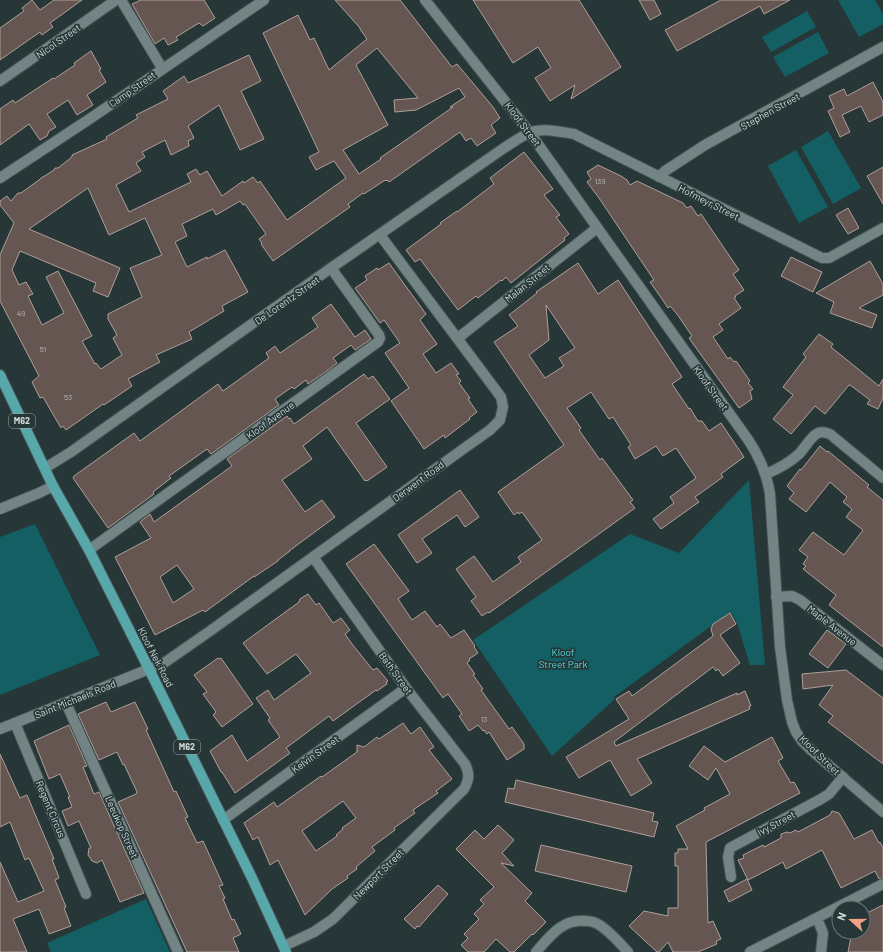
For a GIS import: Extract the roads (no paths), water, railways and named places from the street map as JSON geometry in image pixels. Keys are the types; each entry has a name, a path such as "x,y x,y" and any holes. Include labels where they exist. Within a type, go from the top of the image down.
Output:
{"main road":[{"name":"Kloof Nek Road","path":"0,375 53,486 89,550 149,669 285,949"}],"street":[{"name":"Nicol Street","path":"0,81 116,0"},
{"path":"122,0 162,68"},
{"name":"Camp Street","path":"0,178 264,0"},
{"name":"Kloof Street","path":"425,0 530,133 759,457 766,474 771,504 776,597 784,682 792,722 802,741 882,810"},
{"name":"Stephen Street","path":"659,177 665,171 705,145 883,47"},
{"name":"Hofmeyr Street","path":"530,133 557,131 574,134 822,258 829,258 883,228"},
{"name":"De Lorentz Street","path":"45,468 71,452 504,148 530,133"},
{"name":"Malan Street","path":"458,338 597,228"},
{"name":"Derwent Road","path":"149,669 164,663 210,631 484,434 500,420 503,407 501,397 380,235"},
{"name":"Kloof Avenue","path":"89,550 378,342 380,338 379,335 331,268"},
{"path":"766,474 779,469 790,462 812,438 823,432 830,434 883,478"},
{"path":"0,508 53,486"},
{"name":"Bath Street","path":"313,557 406,688 465,764 469,777 468,783 464,789"},
{"name":"Maple Avenue","path":"776,597 792,596 800,600 883,665"},
{"name":"Saint Michaels Road","path":"0,729 149,669"},
{"name":"Kelvin Street","path":"223,820 406,688"},
{"name":"Leeukop Street","path":"66,703 178,952"},
{"name":"Regent Circus","path":"15,723 86,894"},
{"name":"Ivy Street","path":"731,877 728,857 730,848 821,800 829,794 843,777"},
{"name":"Newport Street","path":"285,949 333,919 464,789"},
{"path":"750,952 883,884"},
{"path":"816,918 823,933 821,952"},
{"path":"536,952 562,925 581,920 589,921 601,926 628,952"}],"park label":[{"name":"Kloof Street Park","path":"563,658"}]}
